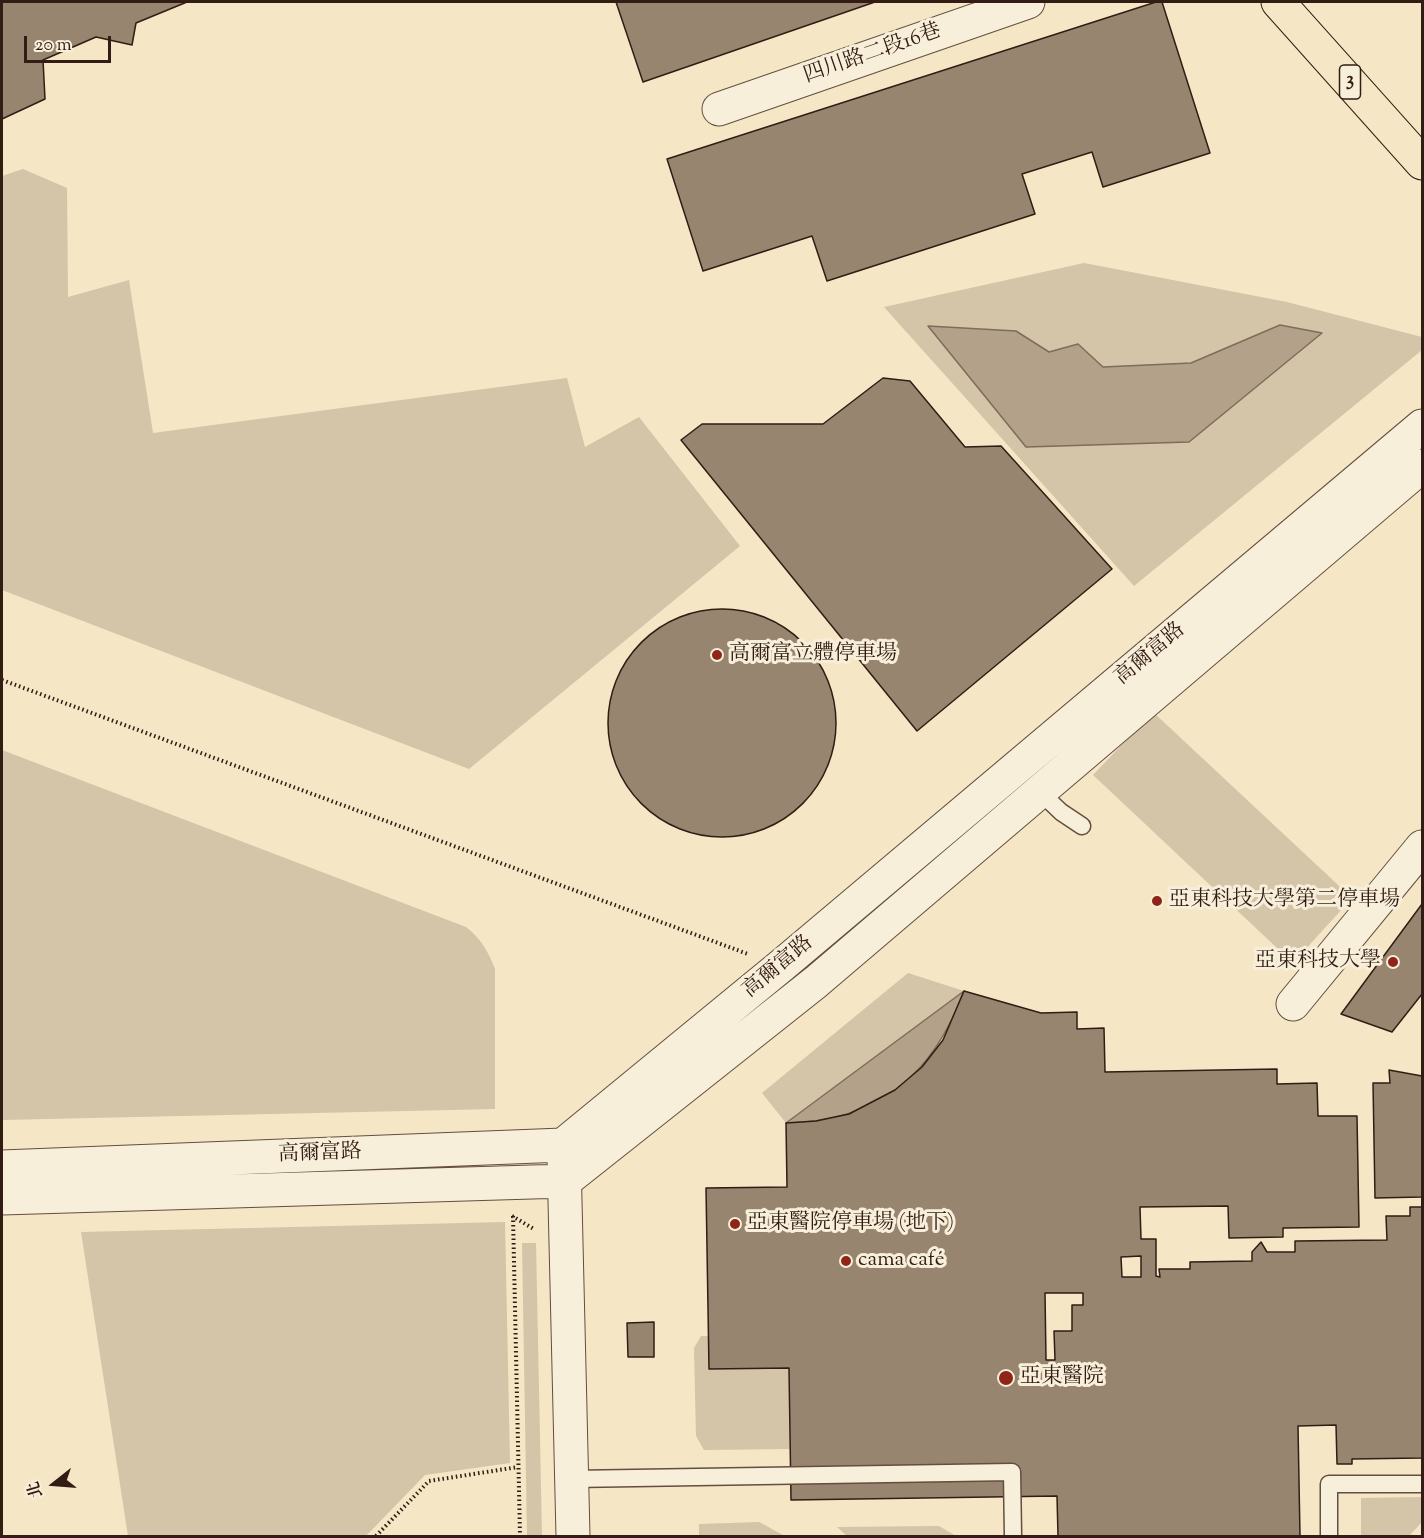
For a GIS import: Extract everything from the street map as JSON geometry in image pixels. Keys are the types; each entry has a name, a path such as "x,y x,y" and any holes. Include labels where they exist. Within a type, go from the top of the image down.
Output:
{"main road":[{"name":"3","path":"1278,2 1422,163"}],"street":[{"name":"四川路二段16巷","path":"719,109 1028,2"},
{"name":"高爾富路","path":"2,1167 563,1145 781,966 1422,426"},
{"name":"高爾富路","path":"2,1198 565,1181 816,982 1422,466"},
{"path":"1293,1004 1422,847"},
{"path":"563,1145 573,1536"}],"lane":[{"path":"1039,790 1062,812 1082,826"},
{"path":"572,1479 1012,1472 1013,1536"},
{"path":"1329,1536 1329,1484 1422,1484"}],"path":[{"path":"2,680 781,966"},
{"path":"513,1216 520,1536"},
{"path":"376,1536 429,1481 518,1467"}],"shaded area":[{"path":"23,169 67,188 68,297 129,280 153,433 567,378 585,447 639,417 740,546 469,769 2,590 2,176"},
{"path":"1084,263 1287,302 1422,337 1422,350 1134,586 884,307"},
{"path":"1280,325 1322,333 1189,442 1026,447 928,326 1016,331 1049,352 1078,344 1103,367 1191,363"},
{"path":"1153,712 1352,898 1293,963 1093,775"},
{"path":"2,750 466,927 484,946 495,969 495,1109 2,1120"},
{"path":"908,973 964,991 786,1123 762,1093"},
{"path":"964,991 936,1047 898,1088 875,1103 848,1114 786,1123"},
{"path":"505,1222 510,1463 425,1475 366,1536 128,1536 81,1232"},
{"path":"522,1243 536,1243 542,1536 527,1536"},
{"path":"701,1336 709,1336 710,1369 789,1368 790,1449 704,1450 696,1436 694,1348"},
{"path":"1422,1497 1422,1522 1409,1536 1361,1536 1361,1498"},
{"path":"759,1522 785,1536 699,1536 699,1524"},
{"path":"939,1526 956,1536 847,1536 837,1527"}],"building":[{"path":"2,2 187,2 136,23 132,45 96,37 43,60 45,99 2,119"},
{"path":"616,2 875,2 643,82"},
{"path":"1156,2 1162,2 1210,153 1103,187 1092,152 1022,174 1035,214 827,281 812,236 703,271 667,159"},
{"path":"883,378 910,381 965,447 1001,446 1112,569 917,731 681,440 702,424 823,424"},
{"path":"711,609 733,609 766,617 786,628 803,642 817,659 828,679 836,712 834,745 828,767 817,787 803,804 786,818 766,829 733,837 711,837 678,829 668,824 649,811 634,796 616,767 608,734 608,712 616,679 621,669 634,650 649,635 678,617"},
{"path":"1422,904 1422,994 1392,1032 1341,1014"},
{"name":"亞東醫院","path":"964,991 1041,1013 1077,1012 1077,1029 1104,1028 1105,1072 1277,1069 1277,1084 1317,1083 1318,1116 1357,1116 1359,1227 1283,1228 1283,1237 1229,1238 1228,1206 1140,1207 1141,1239 1156,1239 1156,1276 1160,1277 1159,1269 1190,1269 1190,1262 1252,1261 1252,1252 1261,1242 1267,1252 1295,1252 1295,1241 1387,1240 1386,1216 1410,1216 1410,1207 1422,1207 1422,1458 1352,1459 1352,1464 1337,1464 1336,1425 1298,1426 1300,1536 1058,1536 1057,1496 791,1500 789,1368 709,1369 706,1188 787,1187 786,1123 816,1121 849,1114 895,1090 922,1067 943,1040","holes":["1141,1256 1141,1277 1122,1277 1121,1257","1045,1293 1083,1293 1083,1305 1072,1305 1072,1331 1054,1331 1055,1360 1046,1360"]},
{"path":"1389,1070 1422,1076 1422,1197 1375,1198 1373,1083 1390,1083"},
{"path":"654,1322 654,1357 628,1357 627,1323"}],"place":[{"name":"高爾富立體停車場","path":"717,655"},
{"name":"亞東科技大學第二停車場","path":"1157,901"},
{"name":"亞東科技大學","path":"1393,962"},
{"name":"亞東醫院停車場 (地下)","path":"735,1224"},
{"name":"cama café","path":"846,1261"},
{"name":"亞東醫院","path":"1006,1378"}]}
